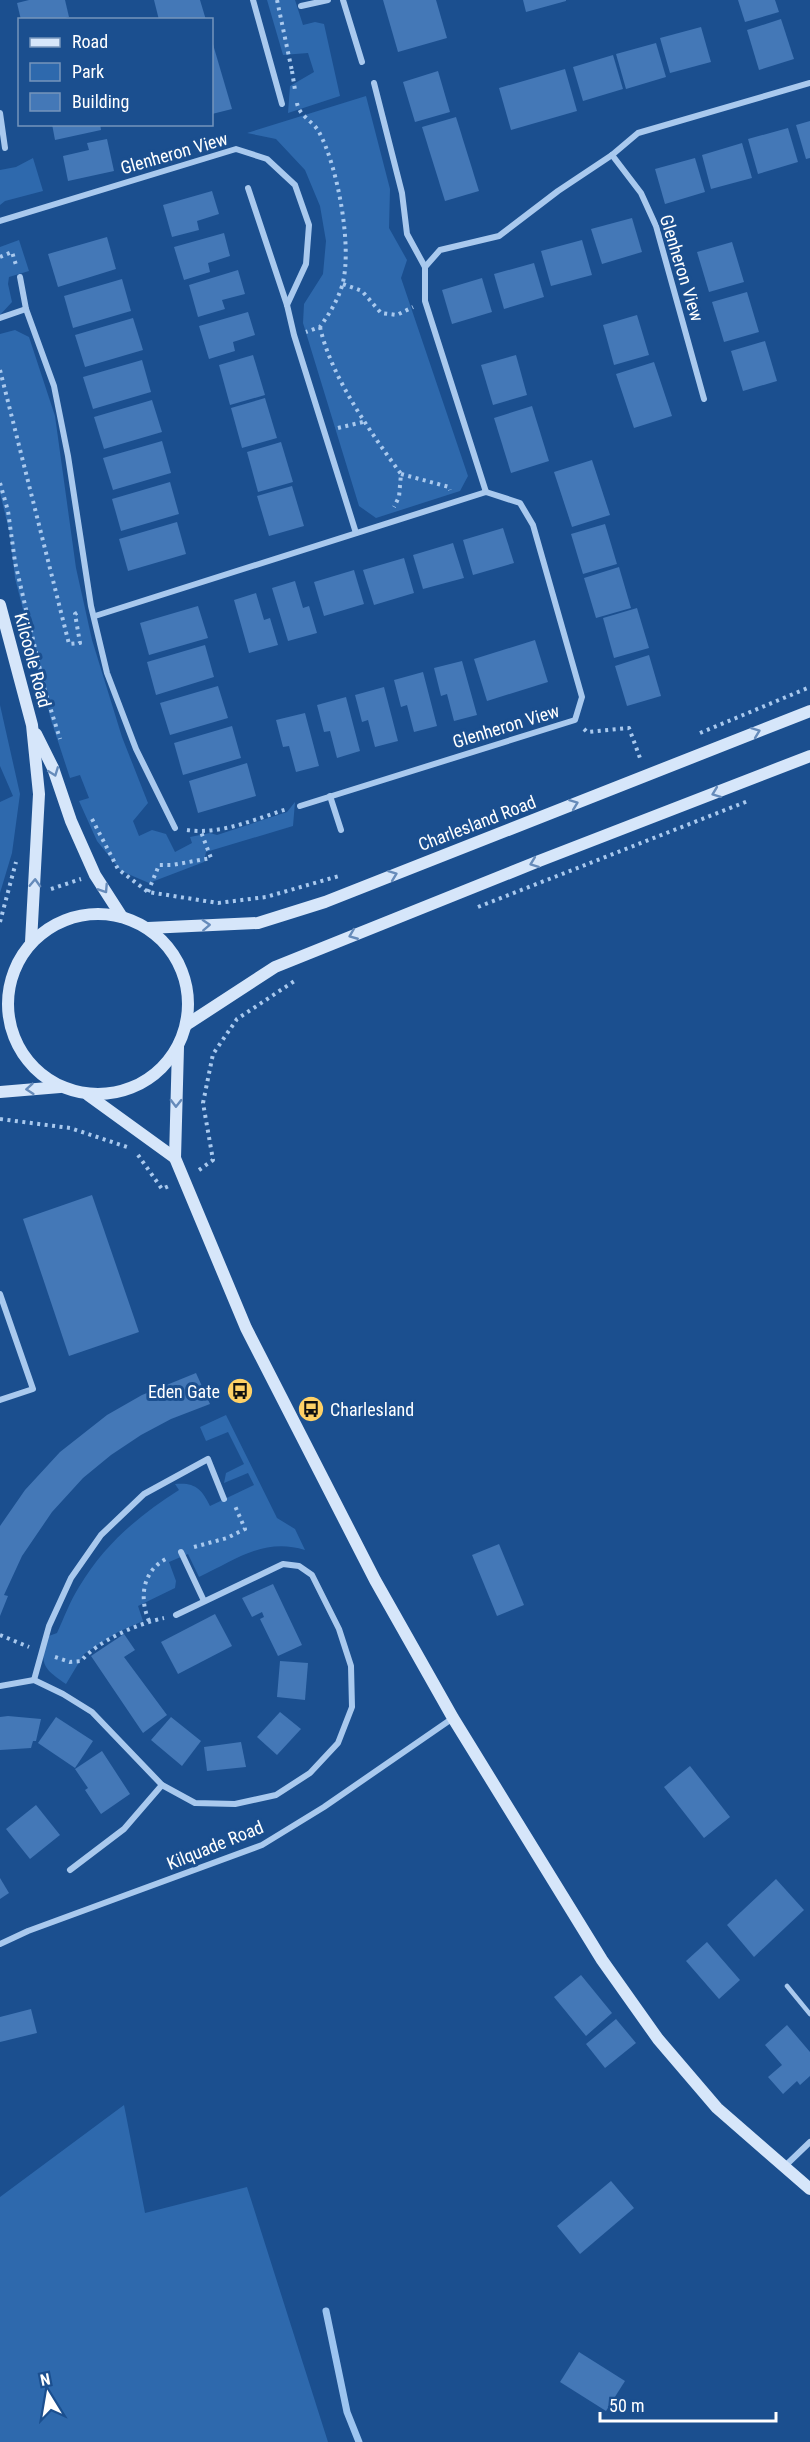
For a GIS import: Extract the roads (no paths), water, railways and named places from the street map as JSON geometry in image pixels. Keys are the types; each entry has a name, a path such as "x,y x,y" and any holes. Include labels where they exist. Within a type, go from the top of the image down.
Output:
{"main road":[{"name":"Kilcoole Road","path":"0,605 32,725"},
{"name":"Charlesland Road","path":"148,928 258,922 325,902 810,711"},
{"path":"32,725 53,768 71,821 95,874 122,916"},
{"path":"32,725 39,794 32,942"},
{"path":"186,1025 275,967 810,756"},
{"path":"98,913 122,916 148,928 168,947 182,970 189,997 186,1025 178,1047 163,1067 144,1083 117,1093 88,1095 60,1087 38,1073 21,1054 10,1032 3,1008 9,983 18,961 32,942 51,926 73,916 98,913"},
{"path":"178,1047 175,1158 246,1328 375,1580 453,1718 602,1960 658,2039 717,2108 810,2189"},
{"path":"0,1092 60,1087"},
{"path":"88,1095 175,1158"}],"street":[{"path":"253,0 282,104"},
{"path":"301,6 328,0"},
{"path":"344,0 362,62"},
{"path":"94,616 486,492 425,301 425,267 407,234 402,193 374,83"},
{"path":"425,267 440,250 499,236 558,191 612,155 638,133 810,83"},
{"path":"0,113 5,148"},
{"name":"Glenheron View","path":"0,221 236,149 267,159 295,185 309,225 306,264 287,304"},
{"name":"Glenheron View","path":"612,155 641,193 656,226 704,399"},
{"path":"248,188 287,304 294,335 356,533"},
{"path":"20,277 26,309 54,386 68,456 91,606 107,673 136,749 175,828"},
{"path":"0,318 26,309"},
{"name":"Glenheron View","path":"300,806 575,720 582,697 533,525 520,503 486,492"},
{"path":"330,796 340,830"},
{"path":"0,1294 33,1389 0,1400"},
{"path":"34,1680 49,1626 71,1578 102,1535 144,1494 208,1459 224,1498"},
{"path":"181,1552 204,1601"},
{"path":"0,1686 34,1680 93,1712 162,1785 195,1803 235,1804 276,1795 310,1773 338,1743 352,1707 351,1666 339,1629 312,1575 298,1566 284,1564 176,1615"},
{"name":"Kilquade Road","path":"0,1944 28,1931 262,1845 324,1807 453,1718"},
{"path":"70,1870 124,1828 162,1785"},
{"path":"784,2168 810,2142"}],"lane":[{"path":"787,1986 810,2014"}],"waterway":[{"path":"326,2311 347,2412 359,2442"}],"place":[{"name":"Eden Gate","path":"240,1391"},
{"name":"Charlesland","path":"311,1409"}]}
